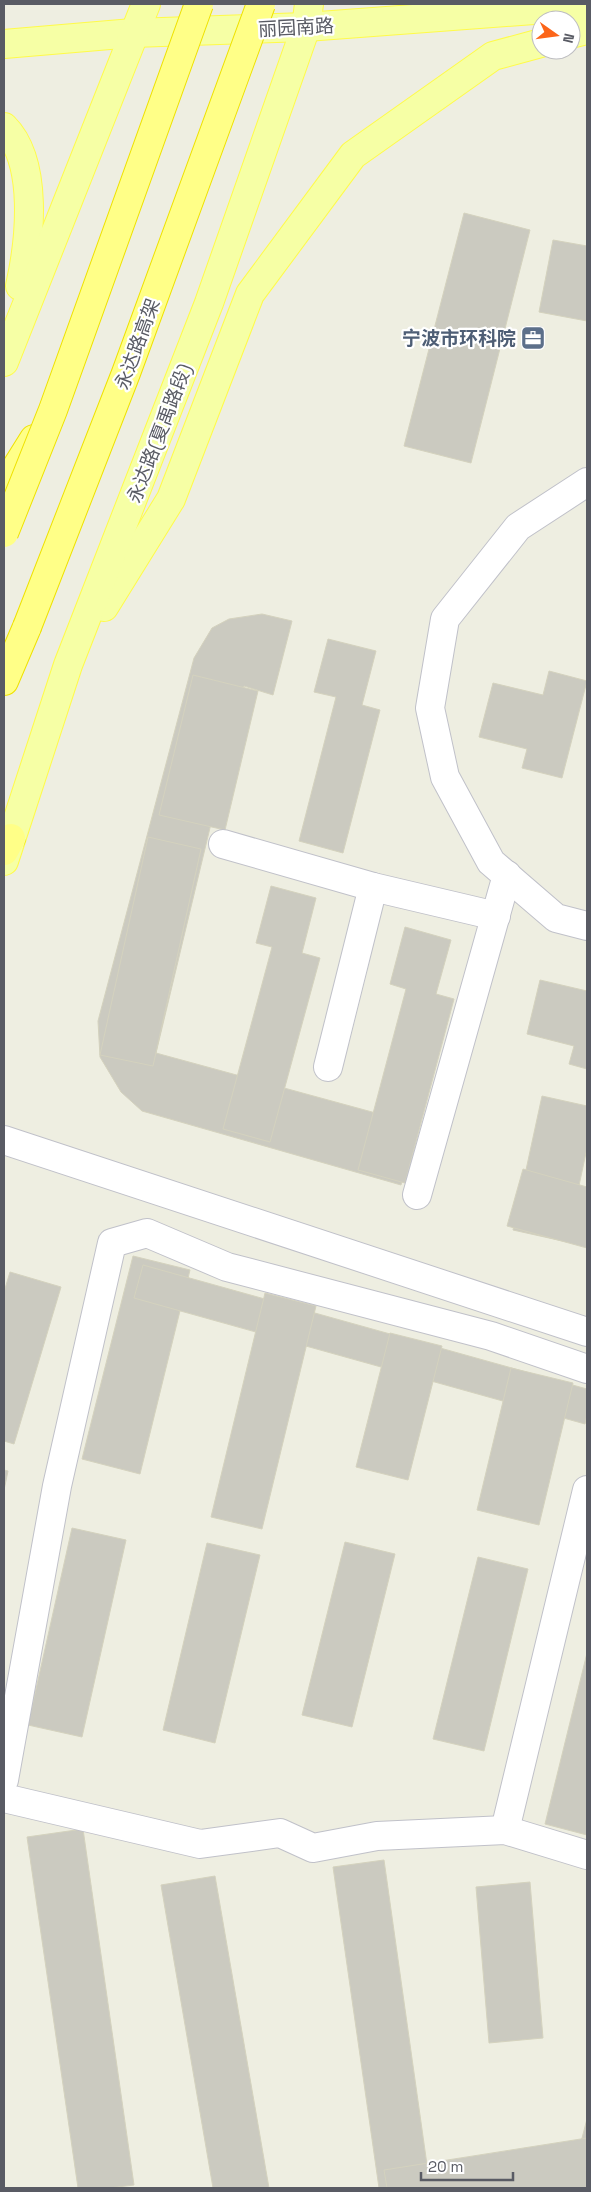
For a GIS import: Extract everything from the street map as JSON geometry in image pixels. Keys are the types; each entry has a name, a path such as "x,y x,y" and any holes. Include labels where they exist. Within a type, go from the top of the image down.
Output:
{"highway":[{"path":"4,534 53,410 199,4"},
{"name":"永达路高架","path":"4,681 126,373 261,4"},
{"path":"4,487 53,410"}],"main road":[{"path":"4,361 146,4"},
{"name":"丽园南路","path":"4,44 133,34 308,15 587,6"},
{"name":"永达路(夏禹路段)","path":"6,850 68,666 209,303 308,15"},
{"path":"68,666 171,499 250,294 353,155 493,56 531,46"},
{"path":"4,127 11,135 25,164 27,253 4,361"}],"street":[{"path":"587,482 518,527 445,619 430,708 444,777 491,862 556,918 587,923"},
{"path":"223,844 373,887 496,916"},
{"path":"417,1196 507,876"},
{"path":"328,1067 373,887"},
{"path":"4,1140 587,1332"},
{"path":"4,1780 57,1486 112,1244 146,1233 227,1267 492,1336 587,1369"},
{"path":"505,1830 587,1490"},
{"path":"4,1798 200,1844 280,1833 313,1848 377,1836 505,1830 587,1855"}],"building":[{"path":"464,213 530,230 471,463 404,446"},
{"path":"553,240 587,246 587,321 539,312"},
{"path":"262,614 292,621 273,695 244,686 156,1053 416,1124 401,1185 142,1111 121,1092 100,1057 98,1021 194,658 212,628 229,619"},
{"path":"328,639 376,651 362,705 380,710 343,853 299,841 336,697 314,692"},
{"path":"549,671 587,681 562,778 522,768 527,749 479,737 493,683 543,695"},
{"path":"193,675 258,691 225,830 159,815"},
{"path":"148,837 201,849 153,1066 100,1055"},
{"path":"271,886 316,898 302,953 320,958 270,1142 223,1129 272,947 256,943"},
{"path":"405,927 451,940 436,994 454,999 405,1183 358,1170 406,989 390,984"},
{"path":"540,980 587,991 587,1069 569,1064 574,1046 527,1034"},
{"path":"542,1096 587,1106 587,1148 567,1242 513,1230"},
{"path":"523,1169 587,1187 587,1248 507,1226"},
{"path":"133,1256 190,1270 140,1474 82,1459"},
{"path":"143,1265 587,1389 585,1424 134,1298"},
{"path":"10,1272 61,1287 14,1444 4,1441 4,1292"},
{"path":"265,1293 316,1306 262,1529 211,1517"},
{"path":"390,1333 442,1346 408,1480 356,1467"},
{"path":"511,1368 573,1383 539,1525 477,1510"},
{"path":"4,1470 8,1471 4,1490"},
{"path":"72,1528 126,1540 82,1737 28,1725"},
{"path":"345,1542 395,1554 352,1727 302,1715"},
{"path":"207,1543 260,1555 215,1743 163,1730"},
{"path":"478,1557 528,1569 484,1751 433,1739"},
{"path":"587,1653 587,1835 545,1824"},
{"path":"83,1829 134,2185 109,2188 78,2188 27,1837"},
{"path":"384,1860 430,2186 417,2188 379,2188 333,1867"},
{"path":"215,1876 269,2188 213,2188 161,1885"},
{"path":"530,1882 543,2038 489,2043 476,1887"},
{"path":"587,2119 587,2188 569,2188"},
{"path":"587,2138 587,2188 387,2188 384,2170"}],"place":[{"name":"宁波市环科院","path":"533,338"}]}
